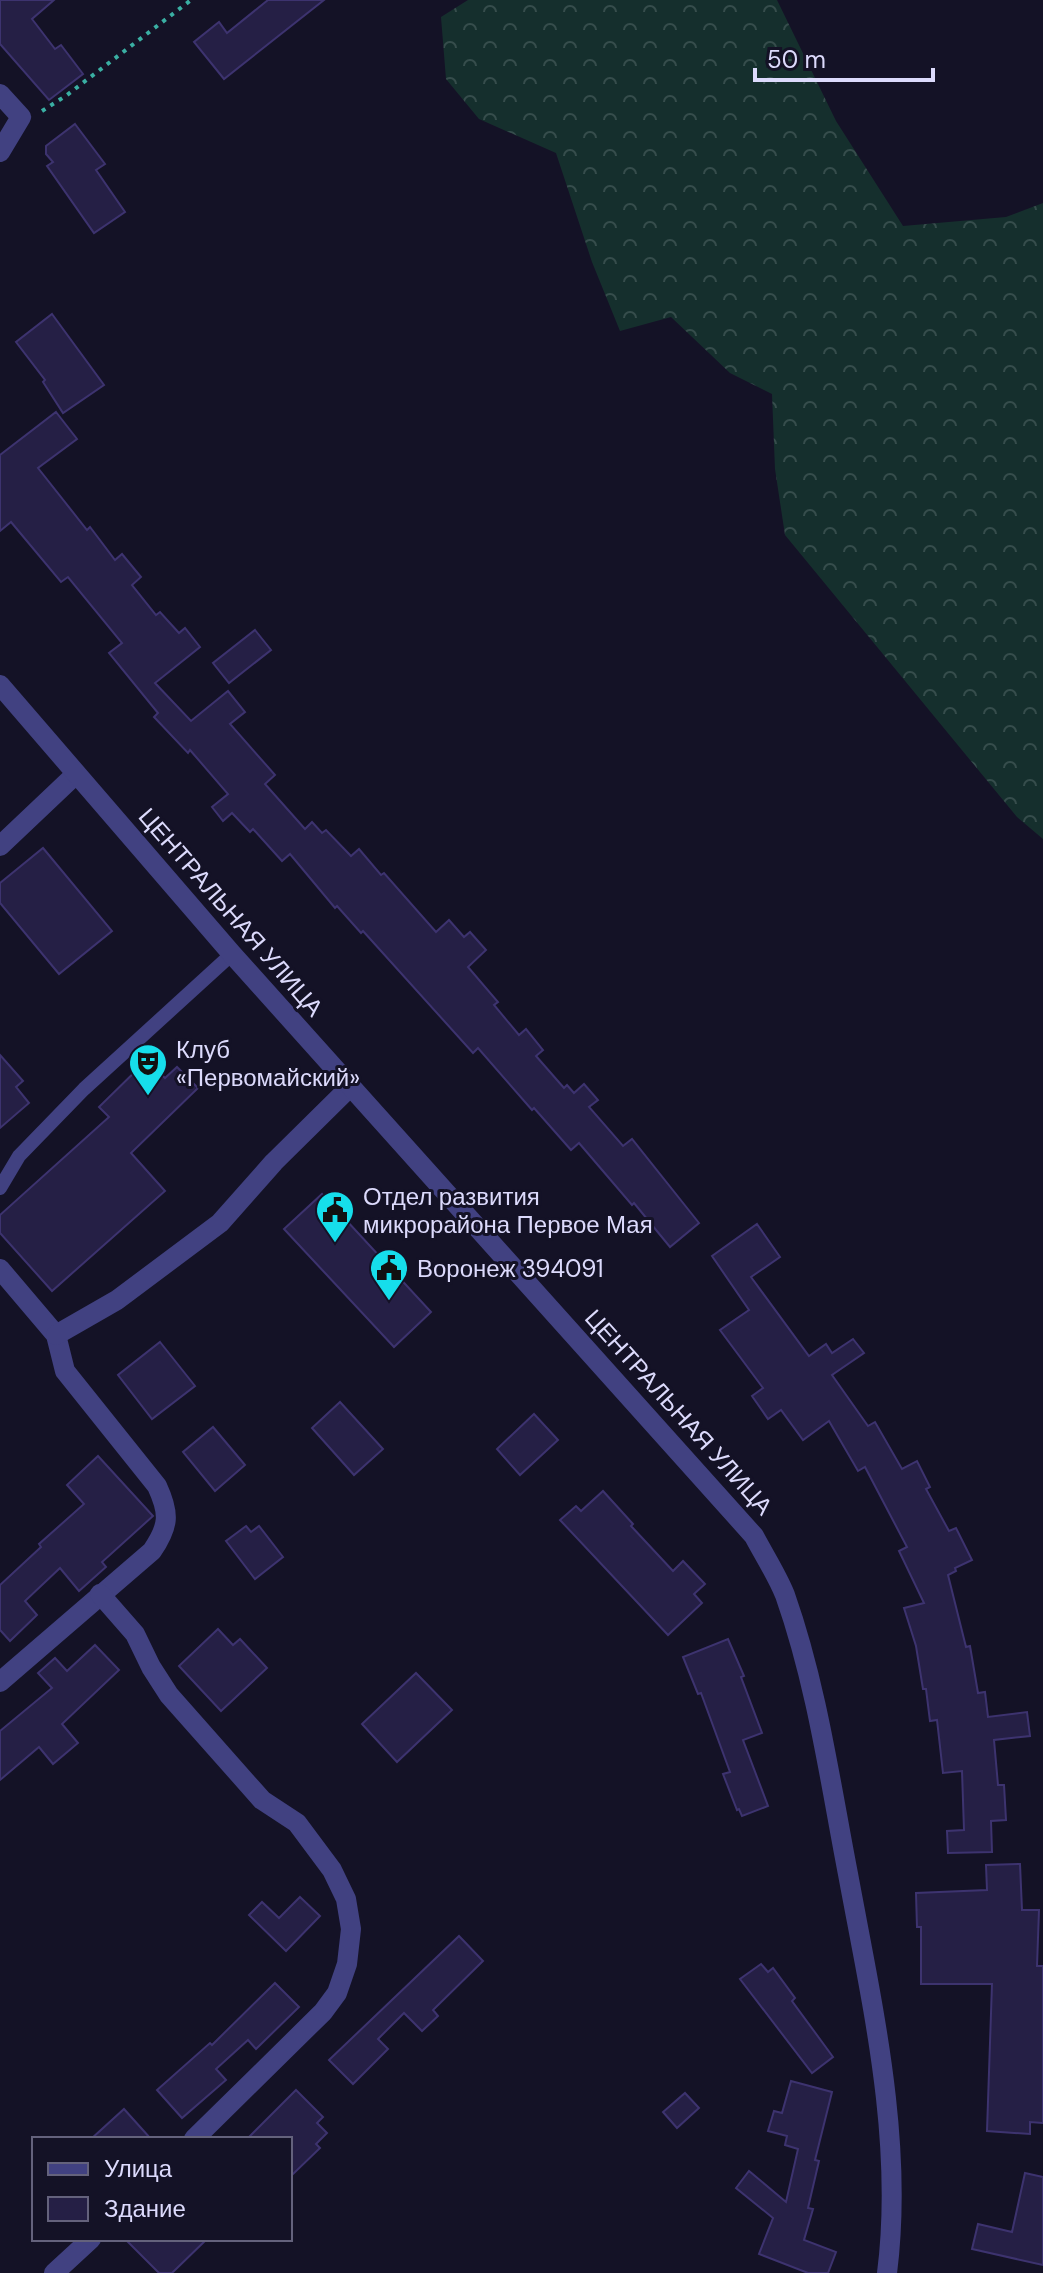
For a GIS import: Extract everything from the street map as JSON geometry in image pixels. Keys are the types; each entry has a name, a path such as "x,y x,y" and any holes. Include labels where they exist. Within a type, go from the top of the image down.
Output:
{"street":[{"path":"0,94 21,117 0,152"},
{"name":"ЦЕНТРАЛЬНАЯ УЛИЦА","path":"0,685 232,954 754,1536 784,1592 804,1657 824,1738 875,2016 886,2106 892,2211 887,2273"},
{"path":"0,846 76,774"},
{"path":"56,1335 117,1300 220,1223 274,1162 351,1086"},
{"path":"0,1269 56,1335 65,1371 157,1486 165,1503 167,1518 163,1535 152,1551 0,1682"},
{"path":"100,1594 135,1634 169,1695 262,1800 297,1823 332,1870 346,1899 351,1929 347,1964 337,1993 323,2012 196,2137"},
{"path":"54,2273 89,2241"}],"lane":[{"path":"0,1188 19,1156 84,1089 232,954"}],"path":[{"path":"21,117 43,110 67,95 191,0"}],"green space":[{"path":"468,0 777,0 836,121 903,226 1006,217 1043,203 1043,839 1017,817 785,535 775,469 772,394 730,373 671,317 620,331 592,262 556,153 479,119 446,79 441,17"}],"building":[{"path":"0,0 54,0 32,19 55,49 61,45 83,74 49,100 0,44"},
{"path":"268,0 324,0 224,79 194,42 219,22 227,33"},
{"path":"75,124 105,164 96,170 125,212 94,233 47,166 53,162 46,154 46,146"},
{"path":"52,314 104,385 63,413 43,382 45,380 16,342"},
{"path":"56,412 77,439 38,468 115,560 122,554 141,577 132,585 156,615 160,612 179,633 185,628 200,647 155,683 191,721 228,691 245,712 230,724 275,775 265,784 305,829 312,822 322,833 326,830 351,856 359,849 436,932 449,920 464,937 470,932 486,950 468,967 498,1002 494,1005 519,1035 526,1029 543,1050 536,1056 564,1088 567,1085 574,1093 584,1084 598,1100 589,1107 623,1146 632,1139 699,1223 670,1247 579,1143 571,1150 478,1048 473,1053 363,931 361,933 337,906 335,908 290,854 282,861 253,829 250,832 232,813 223,821 212,807 228,794 190,750 188,753 154,717 158,713 109,653 122,643 68,577 61,582 11,522 0,531 0,455"},
{"path":"255,630 271,650 229,683 213,663"},
{"path":"43,848 112,931 59,974 0,903 0,883"},
{"path":"0,1055 23,1081 16,1087 29,1103 0,1128"},
{"path":"147,1060 165,1078 177,1067 198,1088 131,1153 165,1191 52,1291 0,1233 0,1215 109,1117 99,1107"},
{"path":"322,1194 431,1312 394,1347 284,1229"},
{"path":"757,1224 780,1257 751,1277 809,1356 826,1344 832,1353 853,1339 864,1353 832,1375 868,1426 875,1422 902,1469 917,1461 930,1487 926,1489 949,1531 956,1528 972,1560 948,1575 966,1647 970,1646 978,1693 985,1692 988,1717 1027,1712 1030,1736 994,1740 998,1785 1004,1785 1006,1820 991,1821 992,1852 948,1853 947,1831 964,1830 962,1771 943,1773 937,1720 930,1721 926,1689 923,1689 916,1646 904,1608 924,1603 899,1551 907,1547 865,1467 858,1471 829,1421 803,1440 781,1410 768,1419 752,1396 763,1388 720,1330 749,1310 712,1256"},
{"path":"160,1342 195,1386 152,1419 118,1375"},
{"path":"340,1402 383,1449 354,1475 312,1428"},
{"path":"534,1414 558,1440 520,1475 497,1449"},
{"path":"213,1427 245,1465 215,1491 183,1452"},
{"path":"98,1456 153,1516 102,1562 106,1567 79,1591 60,1568 25,1601 37,1615 10,1641 0,1630 0,1585 41,1547 39,1544 84,1504 67,1485"},
{"path":"603,1491 673,1571 683,1561 705,1584 694,1594 702,1603 668,1635 560,1520 576,1506 581,1511"},
{"path":"246,1526 251,1532 259,1526 283,1557 255,1579 226,1541"},
{"path":"218,1629 233,1645 240,1639 267,1668 221,1711 179,1666"},
{"path":"728,1639 744,1676 741,1677 762,1733 743,1740 768,1806 742,1816 723,1774 730,1772 701,1693 698,1694 683,1657"},
{"path":"95,1645 119,1670 62,1724 78,1743 53,1764 39,1747 0,1780 0,1731 52,1688 38,1673 55,1658 67,1671"},
{"path":"416,1673 452,1710 397,1762 362,1724"},
{"path":"1020,1864 1022,1910 1039,1910 1037,1966 1043,1966 1043,2123 1030,2122 1030,2134 987,2131 992,1984 921,1984 921,1927 917,1927 916,1893 987,1890 986,1865"},
{"path":"300,1897 320,1916 286,1951 249,1915 262,1902 279,1918"},
{"path":"459,1936 483,1961 433,2010 438,2016 422,2031 404,2013 378,2039 388,2049 353,2084 329,2060"},
{"path":"761,1964 768,1972 773,1968 795,1998 792,2001 833,2057 812,2073 740,1979"},
{"path":"275,1983 299,2007 256,2049 248,2040 216,2069 226,2080 182,2118 157,2090 210,2043 212,2045"},
{"path":"791,2081 832,2092 815,2160 819,2161 808,2208 813,2209 804,2240 836,2252 828,2273 808,2273 759,2254 773,2218 736,2188 749,2171 786,2202 798,2149 785,2145 787,2136 768,2131 774,2111 782,2113"},
{"path":"296,2090 323,2117 317,2123 327,2133 316,2144 320,2148 292,2175 292,2137 249,2137"},
{"path":"685,2093 699,2108 677,2128 663,2112"},
{"path":"124,2109 149,2137 93,2137"},
{"path":"1025,2173 1043,2177 1043,2265 972,2249 978,2224 1012,2232"},
{"path":"127,2241 205,2241 172,2273 159,2273"}],"place":[{"name":"Клуб «Первомайский»","path":"148,1097"},
{"name":"Отдел развития микрорайона Первое Мая","path":"335,1244"},
{"name":"Воронеж 394091","path":"389,1302"}]}
